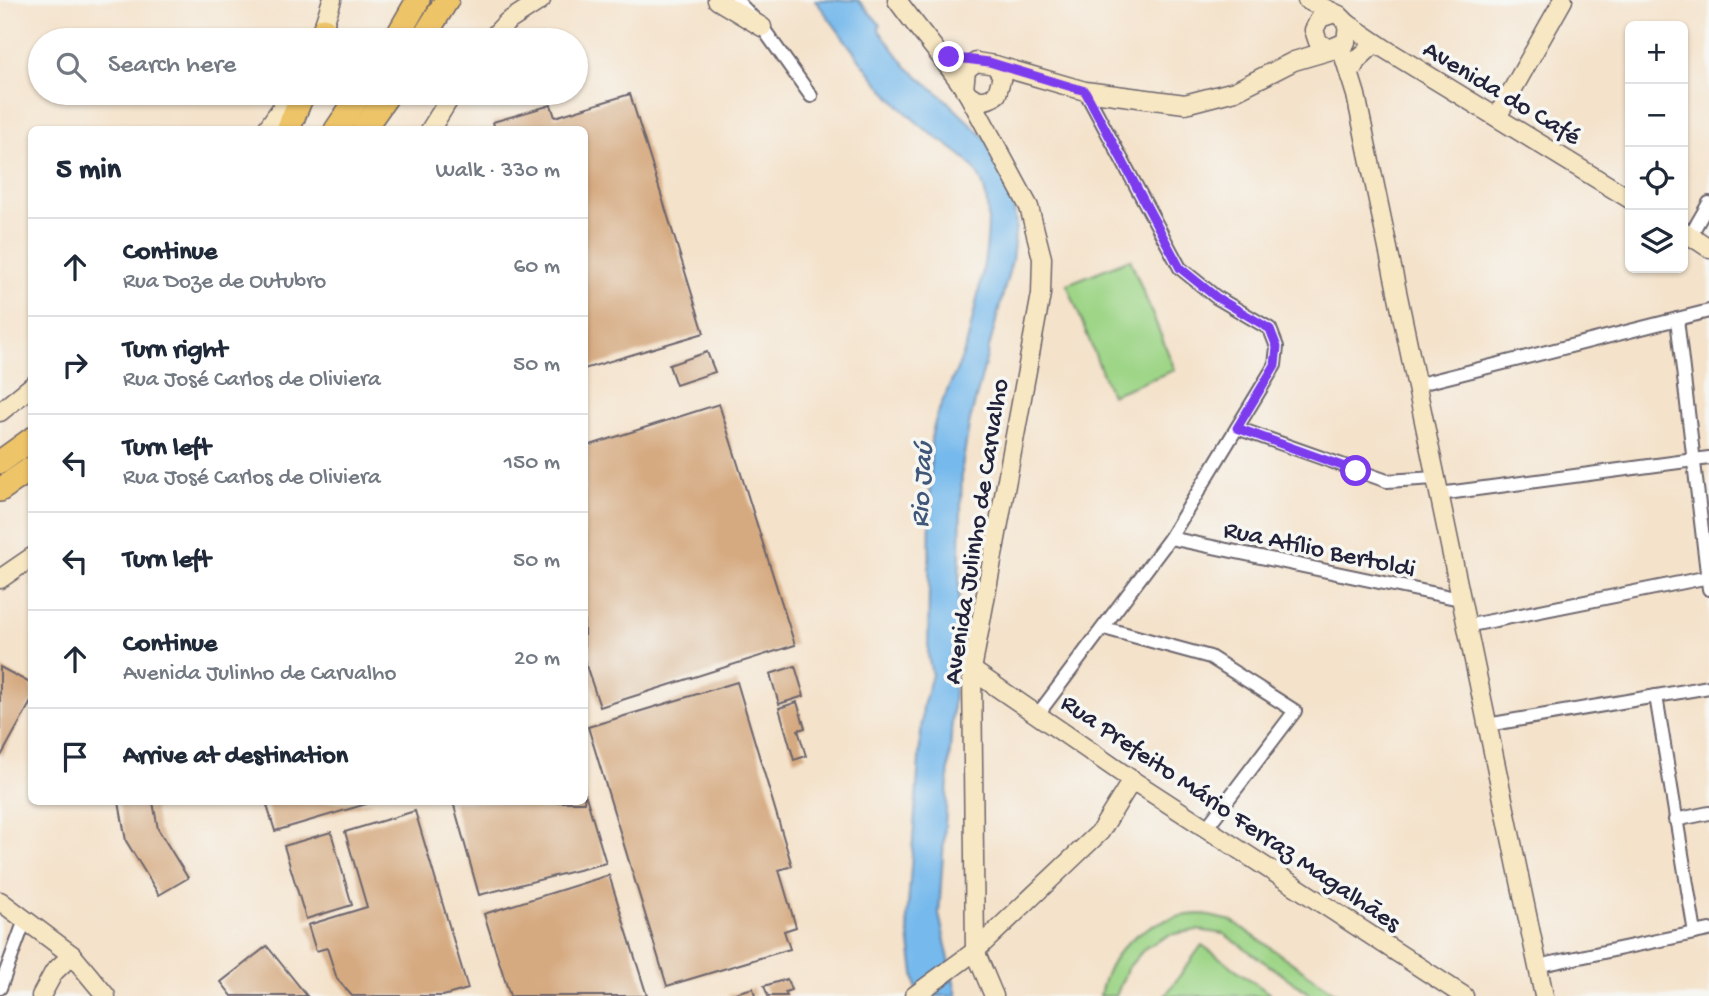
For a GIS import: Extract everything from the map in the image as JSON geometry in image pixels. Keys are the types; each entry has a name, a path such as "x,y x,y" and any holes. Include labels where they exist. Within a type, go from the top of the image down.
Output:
{"highway":[{"path":"402,28 418,0"},
{"path":"430,28 447,0"},
{"path":"290,126 298,105"},
{"path":"339,126 353,105"},
{"path":"366,126 381,105"},
{"path":"0,462 28,442"},
{"path":"0,490 28,471"}],"street":[{"path":"324,28 332,0"},
{"path":"501,28 541,0"},
{"path":"717,0 762,27"},
{"path":"736,0 762,27 811,96"},
{"name":"Avenida Julinho de Carvalho","path":"897,0 966,92 990,132 1029,207 1042,258 1041,295 972,670 975,951"},
{"path":"1300,0 1322,47 1341,26"},
{"name":"Avenida do Café","path":"1307,0 1341,26 1625,196"},
{"path":"1497,117 1563,0"},
{"path":"935,51 1085,91 1185,103 1234,91 1294,61 1341,26"},
{"path":"1294,61 1315,30 1341,26"},
{"path":"1341,26 1544,996"},
{"path":"1350,73 1357,60 1378,48"},
{"path":"986,63 1002,76 990,132"},
{"path":"986,63 966,70 966,92 986,100 999,92 1042,78"},
{"path":"1038,714 1170,538 1275,365 1277,347 1270,329 1216,297 1180,268 1085,91"},
{"path":"269,126 284,105"},
{"path":"432,126 446,105"},
{"path":"1688,233 1709,203"},
{"path":"1688,235 1709,248"},
{"path":"1416,385 1709,311"},
{"path":"1466,626 1708,581 1677,319"},
{"path":"0,412 28,389"},
{"path":"1237,428 1387,481 1437,486 1709,458"},
{"name":"Rua Atílio Bertoldi","path":"1170,538 1460,599"},
{"path":"0,579 28,560"},
{"path":"1104,628 1210,657 1295,711 1207,827"},
{"name":"Rua Prefeito Mário Ferraz Magalhães","path":"972,670 1132,780 1464,996"},
{"path":"1487,725 1709,687"},
{"path":"1656,696 1695,933"},
{"path":"914,996 975,951 1100,832 1132,780"},
{"path":"1675,820 1709,813"},
{"path":"0,901 72,955 106,996"},
{"path":"0,988 26,920"},
{"path":"1537,966 1709,929"},
{"path":"975,951 994,996"},
{"path":"41,996 54,972 72,955"}],"green space":[{"path":"1130,259 1175,370 1111,395 1067,284"},
{"path":"1200,914 1232,921 1340,996 1313,996 1224,934 1197,930 1169,935 1145,948 1127,969 1116,996 1100,996 1112,962 1122,948 1135,937 1165,920"},
{"path":"1202,945 1273,996 1165,996"}],"water":[{"path":"815,0 858,0 880,24 879,30 907,67 944,98 997,150 1011,190 1016,225 1012,260 969,425 962,467 958,632 939,914 957,996 917,996 907,920 923,706 932,675 928,655 931,439 938,412 961,361 969,335 985,258 988,218 986,199 982,183 973,167 896,103"}],"building":[{"path":"630,94 704,333 588,368 588,126 494,126 493,122 551,105 555,117"},
{"path":"707,352 715,372 676,385 669,365"},
{"path":"719,404 795,645 600,707 588,671 588,446"},
{"path":"795,666 804,696 779,704 770,674"},
{"path":"0,667 28,682 28,707 0,758"},
{"path":"737,682 792,866 779,870 796,927 784,931 790,949 667,986 588,727"},
{"path":"797,702 805,728 798,730 806,756 794,760 779,708"},
{"path":"588,803 606,863 479,895 454,805"},
{"path":"120,805 154,805 158,829 188,878 159,895 126,841"},
{"path":"267,805 363,805 275,831"},
{"path":"415,811 468,989 443,996 352,996 337,979 327,948 316,951 308,925 367,907 345,832"},
{"path":"331,832 352,905 306,919 284,846"},
{"path":"609,875 647,996 510,996 484,914"},
{"path":"267,946 307,996 232,996 221,982"},
{"path":"787,979 791,990 785,992 787,996 768,996 764,986"},
{"path":"753,988 755,996 728,996 728,995"}],"route":[{"path":"949,57 989,62 1085,91 1162,240 1180,268 1216,297 1255,317 1270,329 1277,347 1275,365 1237,428 1356,471"}],"water label":[{"name":"Rio Jaú","path":"919,485"}]}
